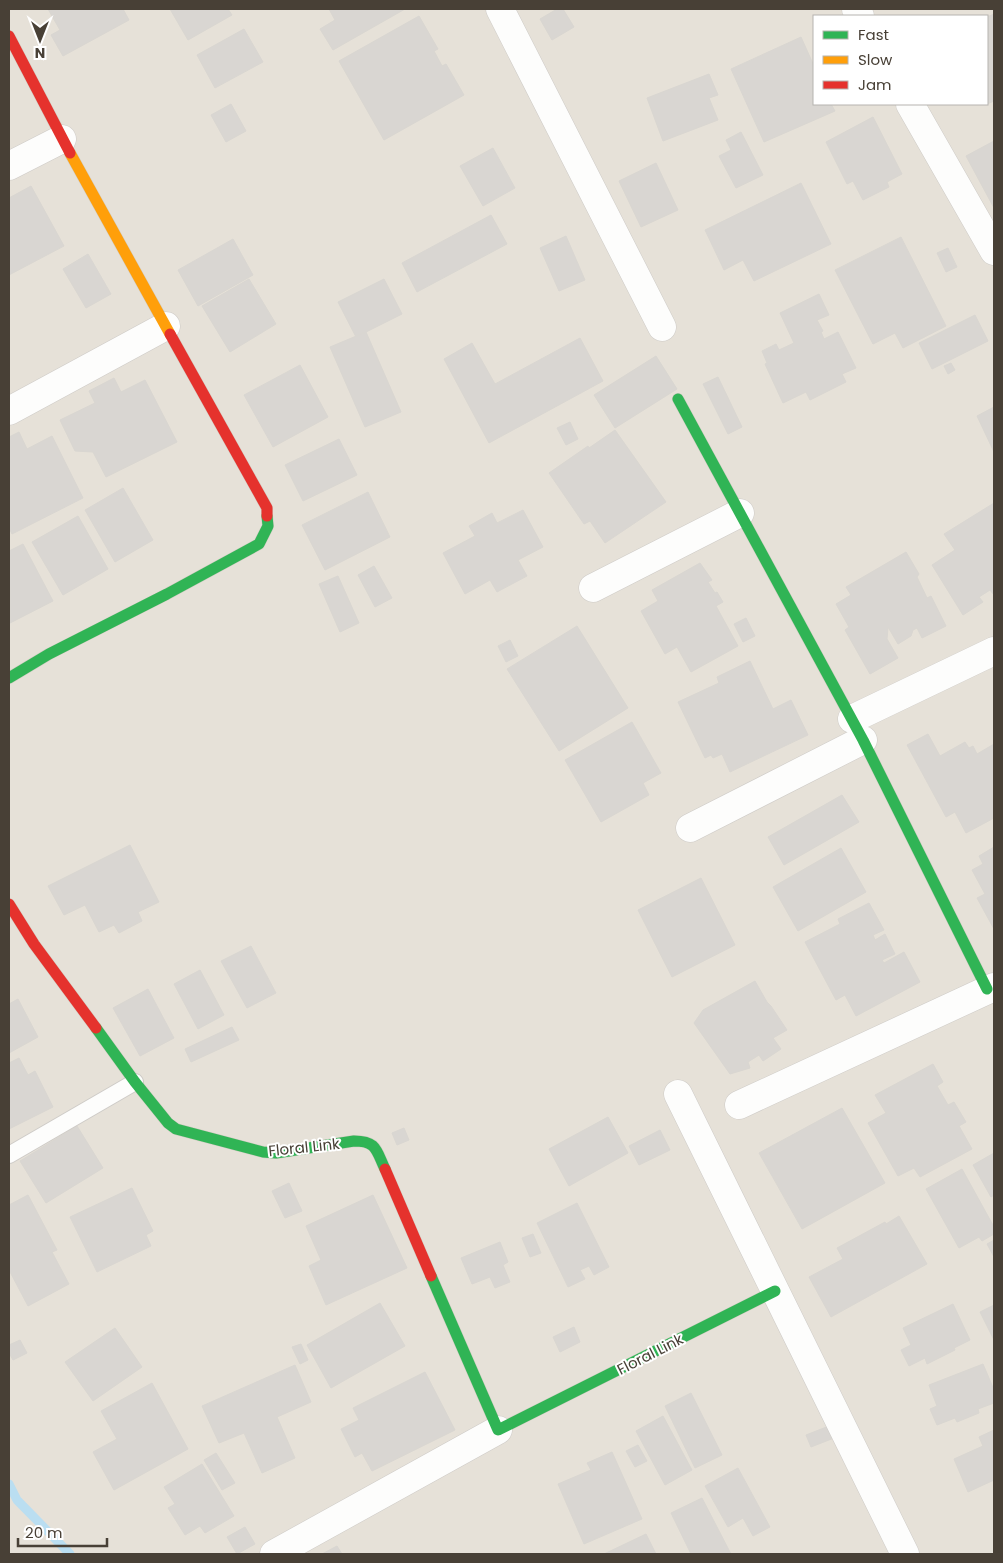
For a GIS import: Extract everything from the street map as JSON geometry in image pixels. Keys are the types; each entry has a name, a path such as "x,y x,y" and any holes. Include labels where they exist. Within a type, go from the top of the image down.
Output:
{"street":[{"path":"500,9 662,327"},
{"path":"9,36 62,138 267,508 268,526 259,544 50,654 9,678"},
{"path":"911,105 994,251"},
{"path":"9,166 62,138"},
{"path":"9,411 166,326"},
{"path":"678,399 857,730 991,988 739,1105"},
{"path":"593,588 740,513"},
{"path":"690,828 994,651"},
{"name":"Floral Link","path":"9,904 34,944 135,1082 162,1117 176,1128 244,1149 276,1154 354,1141 366,1141 374,1145 498,1430"},
{"path":"678,1094 905,1554"},
{"name":"Floral Link","path":"274,1554 498,1430 775,1291"}],"lane":[{"path":"9,1155 135,1082"}],"shaded area":[{"path":"9,9 994,9 994,1554 9,1554"}],"building":[{"path":"48,9 123,9 129,20 63,56 51,35 60,30"},
{"path":"170,9 228,9 232,15 188,40"},
{"path":"329,9 405,9 333,50 320,29 335,20"},
{"path":"557,9 563,9 574,27 552,40 540,19"},
{"path":"994,14 994,101 988,104 988,17"},
{"path":"419,16 438,49 434,51 442,66 446,64 464,95 384,140 339,61"},
{"path":"244,29 263,62 215,88 197,55"},
{"path":"801,37 813,64 813,105 832,105 835,111 764,142 731,69"},
{"path":"709,74 718,95 709,98 718,120 663,141 647,98"},
{"path":"231,104 246,131 226,142 211,115"},
{"path":"873,117 902,174 887,182 889,187 863,200 853,181 847,184 826,142"},
{"path":"741,132 763,175 736,188 719,156 731,150 726,140"},
{"path":"994,141 994,208 966,156"},
{"path":"493,148 515,188 483,206 460,166"},
{"path":"656,163 678,210 641,227 619,181"},
{"path":"801,183 831,244 754,281 743,260 724,270 705,230"},
{"path":"31,186 64,246 9,275 9,198"},
{"path":"491,215 507,244 417,292 402,263"},
{"path":"566,236 585,280 559,291 540,248"},
{"path":"901,237 946,326 903,348 895,333 873,344 835,270"},
{"path":"233,239 253,275 198,306 178,270"},
{"path":"948,248 957,267 946,272 937,253"},
{"path":"88,254 111,294 86,308 63,269"},
{"path":"249,279 276,324 230,352 202,306"},
{"path":"384,279 402,314 356,337 338,302"},
{"path":"819,294 829,315 817,320 823,331 821,332 824,339 838,332 856,368 842,374 846,382 810,400 806,392 783,403 765,364 767,363 762,351 776,344 779,350 794,343 780,313"},
{"path":"975,315 988,341 932,369 919,343"},
{"path":"366,332 401,412 365,427 330,347"},
{"path":"580,338 603,381 489,443 444,359 472,343 495,384"},
{"path":"656,356 677,389 615,428 594,395"},
{"path":"951,363 955,370 948,374 944,366"},
{"path":"300,365 328,417 273,447 244,395"},
{"path":"718,377 742,427 728,434 703,384"},
{"path":"114,378 121,392 145,380 177,442 106,477 93,452 75,451 60,420 95,403 89,391"},
{"path":"994,407 994,452 977,416"},
{"path":"570,422 578,439 566,445 557,428"},
{"path":"615,430 666,502 605,543 590,521 584,524 549,473"},
{"path":"19,432 27,449 52,436 83,498 12,534 9,528 9,437"},
{"path":"339,439 357,475 303,501 285,465"},
{"path":"123,488 153,540 115,562 85,510"},
{"path":"368,492 390,537 325,570 302,525"},
{"path":"994,503 994,595 990,590 979,597 983,602 963,615 932,565 955,550 944,534"},
{"path":"523,510 543,547 518,560 527,576 497,592 490,580 465,594 443,553 475,536 469,526 492,513 497,523"},
{"path":"78,516 108,569 63,595 32,542"},
{"path":"23,544 53,601 10,623 9,551"},
{"path":"906,552 919,574 917,577 927,598 931,596 946,626 922,638 917,628 913,630 911,636 898,644 888,627 887,639 898,658 870,674 845,630 849,627 836,604 851,595 846,587"},
{"path":"700,563 712,580 708,582 723,602 716,606 738,646 691,672 677,647 665,654 641,611 658,601 652,590"},
{"path":"374,566 392,598 375,607 358,575"},
{"path":"338,576 359,623 340,632 319,584"},
{"path":"746,618 755,636 743,642 734,624"},
{"path":"577,626 628,708 559,751 507,669"},
{"path":"510,640 518,656 506,662 498,646"},
{"path":"750,661 773,709 791,700 808,735 730,772 722,754 713,758 711,755 705,758 678,702 719,683 717,677"},
{"path":"632,722 661,773 643,783 649,795 601,822 565,760"},
{"path":"928,734 940,756 965,742 969,748 973,746 977,754 994,744 994,818 966,833 955,812 946,817 907,745"},
{"path":"842,795 859,822 784,865 768,837"},
{"path":"130,845 159,902 138,912 142,921 119,933 114,925 99,932 85,905 64,915 48,886"},
{"path":"994,847 994,929 977,898 985,894 972,870 983,864 979,856"},
{"path":"841,848 866,892 798,931 773,887"},
{"path":"701,878 735,945 672,977 638,910"},
{"path":"869,903 884,930 873,935 875,940 885,934 895,954 882,960 884,963 904,952 920,982 856,1016 845,995 836,1000 805,942 840,924 838,919"},
{"path":"251,946 276,993 247,1008 221,961"},
{"path":"200,970 224,1015 198,1029 174,984"},
{"path":"755,981 787,1030 773,1038 781,1049 763,1061 759,1055 748,1062 750,1068 730,1074 694,1023 703,1010"},
{"path":"148,989 174,1038 140,1056 113,1008"},
{"path":"18,999 38,1037 9,1053 9,1004"},
{"path":"232,1027 239,1040 191,1062 185,1049"},
{"path":"19,1058 28,1075 35,1071 53,1107 9,1129 9,1063"},
{"path":"933,1064 943,1082 937,1086 948,1105 954,1102 966,1122 959,1126 972,1149 920,1177 914,1168 898,1176 868,1123 886,1113 875,1095"},
{"path":"842,1108 885,1183 802,1229 759,1153"},
{"path":"608,1117 628,1153 569,1186 549,1149"},
{"path":"77,1126 103,1168 46,1203 20,1161"},
{"path":"404,1128 409,1140 397,1145 392,1133"},
{"path":"660,1130 670,1150 639,1165 629,1146"},
{"path":"994,1153 994,1195 991,1197 973,1165"},
{"path":"962,1169 994,1227 994,1234 982,1241 979,1237 959,1248 926,1189"},
{"path":"289,1183 302,1211 285,1218 272,1191"},
{"path":"132,1188 153,1231 146,1235 151,1246 97,1272 70,1217"},
{"path":"28,1195 57,1250 52,1252 69,1284 28,1306 9,1270 9,1205"},
{"path":"373,1195 407,1268 326,1305 309,1266 321,1260 306,1226"},
{"path":"577,1203 609,1267 594,1275 589,1266 580,1270 585,1279 568,1287 537,1223"},
{"path":"899,1216 927,1264 831,1317 809,1277 843,1259 837,1248"},
{"path":"533,1234 541,1253 530,1257 522,1238"},
{"path":"994,1240 994,1257 987,1244"},
{"path":"500,1242 508,1262 503,1265 510,1282 495,1288 490,1277 472,1284 461,1258"},
{"path":"380,1303 405,1346 331,1388 307,1345"},
{"path":"953,1304 970,1340 927,1364 925,1358 909,1366 901,1350 911,1345 903,1328"},
{"path":"994,1305 994,1340 980,1312"},
{"path":"574,1327 580,1342 560,1352 553,1337"},
{"path":"115,1328 142,1367 93,1401 65,1362"},
{"path":"20,1340 27,1353 13,1360 9,1353 9,1345"},
{"path":"301,1344 308,1360 300,1364 292,1347"},
{"path":"983,1364 994,1390 994,1403 978,1409 979,1413 957,1422 955,1418 937,1425 930,1409 937,1406 929,1385"},
{"path":"295,1365 311,1402 277,1417 295,1458 262,1473 244,1433 219,1443 202,1406"},
{"path":"425,1372 455,1430 372,1471 362,1453 355,1457 341,1429 359,1420 353,1408"},
{"path":"152,1383 188,1449 114,1490 93,1452 117,1439 101,1411"},
{"path":"691,1393 722,1455 695,1468 665,1406"},
{"path":"663,1416 692,1470 665,1485 636,1431"},
{"path":"829,1426 834,1438 811,1447 806,1435"},
{"path":"994,1430 994,1480 968,1492 954,1459 983,1446 979,1437"},
{"path":"638,1445 647,1461 635,1467 626,1451"},
{"path":"612,1452 642,1519 584,1544 558,1484 591,1470 587,1463"},
{"path":"216,1453 235,1483 222,1490 204,1460"},
{"path":"202,1464 234,1516 205,1533 200,1526 185,1535 168,1508 175,1504 164,1487"},
{"path":"738,1468 770,1527 753,1536 743,1518 728,1527 705,1486"},
{"path":"702,1498 731,1554 691,1554 671,1513"},
{"path":"245,1527 255,1544 237,1554 227,1537"},
{"path":"646,1534 656,1554 604,1554"},
{"path":"337,1546 342,1554 322,1554"}],"waterway":[{"path":"9,1484 17,1500 70,1554"}],"traffic: fast":[{"path":"678,399 863,740 987,989"},
{"path":"9,678 49,654 167,594 259,544 268,526 267,516"},
{"path":"96,1028 135,1082 168,1123 176,1129 263,1152 276,1153 362,1141 375,1148 385,1169"},
{"path":"431,1276 498,1430 775,1291"}],"traffic: slow":[{"path":"70,153 170,334"}],"traffic: jam":[{"path":"9,36 70,153"},
{"path":"170,334 267,508 267,516"},
{"path":"9,904 34,944 96,1028"},
{"path":"385,1169 431,1276"}]}
